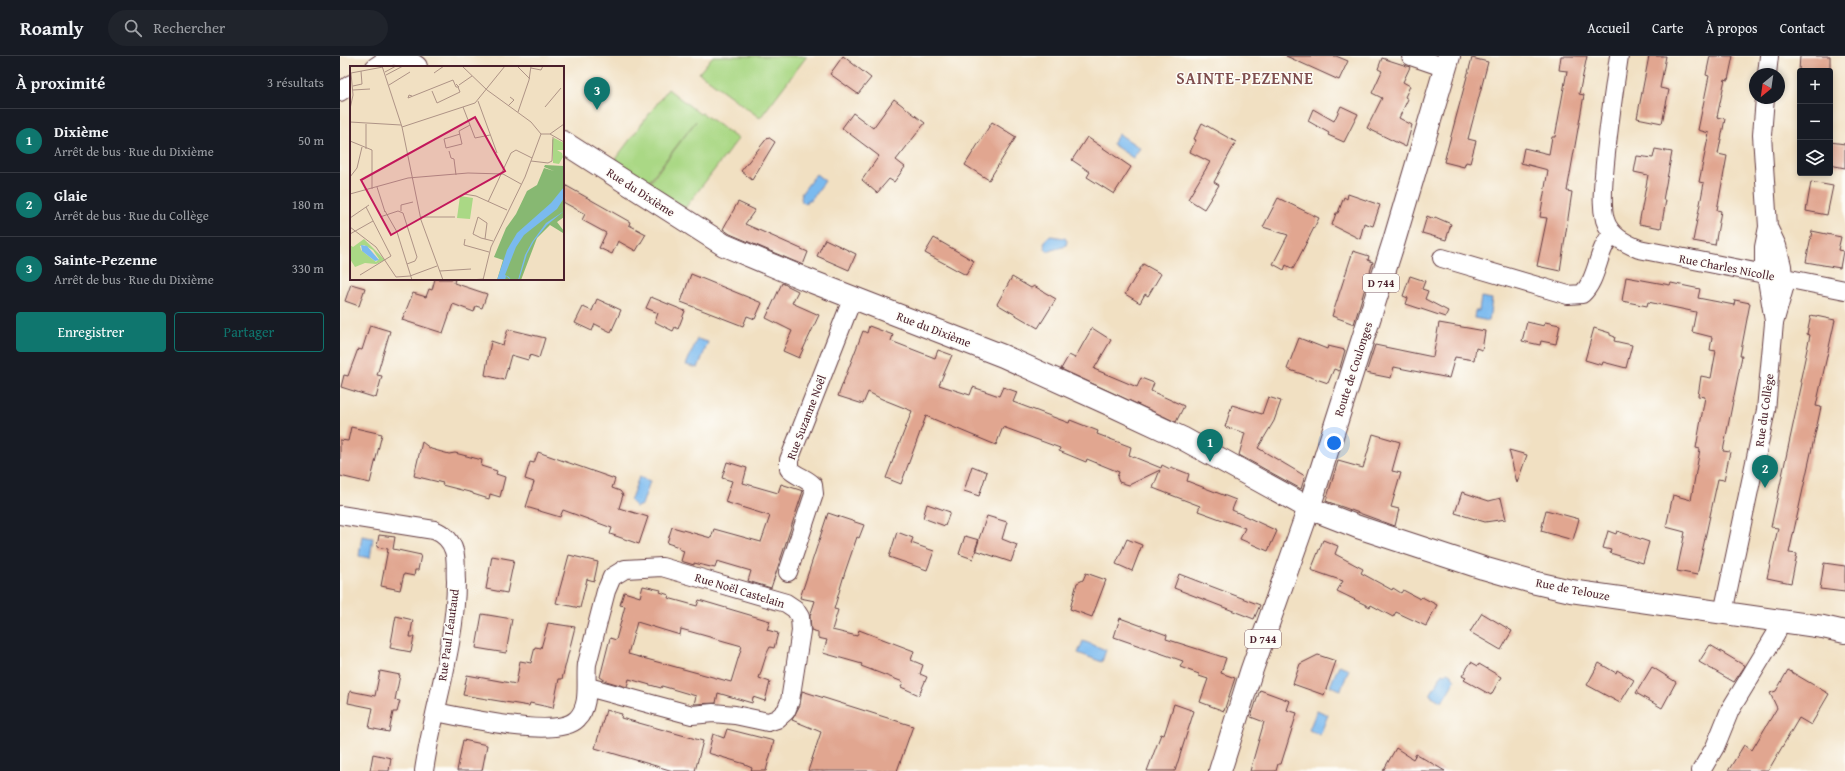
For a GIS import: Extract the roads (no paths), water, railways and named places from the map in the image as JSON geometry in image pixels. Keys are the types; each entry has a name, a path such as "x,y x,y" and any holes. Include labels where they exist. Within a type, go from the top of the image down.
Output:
{"street":[{"path":"377,66 391,56"},
{"path":"400,56 415,66"},
{"path":"1410,56 1447,62"},
{"name":"Rue Charles Nicolle","path":"1619,56 1606,145 1602,205 1606,222 1613,233 1623,242 1639,249 1845,290"},
{"path":"1768,68 1769,56"},
{"name":"Route de Coulonges","path":"1220,771 1251,672 1310,508 1394,241 1447,62"},
{"path":"340,92 350,85"},
{"name":"Rue du Collège","path":"1765,104 1762,135 1768,227 1764,247 1765,275 1774,322"},
{"name":"Rue du Dixième","path":"564,143 724,245 1003,356 1182,438 1310,508"},
{"name":"Rue du Collège","path":"1723,613 1766,410 1774,322 1783,297 1784,278 1777,246 1768,227"},
{"path":"1442,258 1568,295 1582,294 1590,287 1600,254 1607,240 1613,233"},
{"name":"Rue Suzanne Noël","path":"788,572 814,494 813,485 795,475 788,469 789,460 853,297"},
{"name":"Rue de Telouze","path":"1310,508 1358,527 1532,582 1571,591 1845,632"},
{"name":"Rue Paul Léautaud","path":"340,515 434,530 442,533 450,541 455,556 456,594 452,627 424,771"},
{"name":"Rue Noël Castelain","path":"436,712 510,727 554,727 566,725 576,720 581,713 588,687 586,673 587,664 606,591 612,577 625,569 662,566 786,603 795,609 800,617 801,631 790,701 782,715 768,722 735,715 692,715 588,687"},
{"path":"1701,771 1716,747 1730,710 1776,634 1779,621"}],"water":[{"path":"1119,134 1140,148 1133,158 1112,144"},
{"path":"816,174 825,181 810,201 808,200 806,203 802,202 801,194"},
{"path":"1051,236 1065,238 1067,241 1066,245 1050,251 1046,250 1044,243 1047,238"},
{"path":"1481,297 1492,299 1489,321 1474,318 1475,311 1479,311"},
{"path":"697,339 708,342 698,368 686,365"},
{"path":"639,477 650,481 642,505 636,507 630,501"},
{"path":"362,536 373,538 370,558 359,556"},
{"path":"1083,641 1106,650 1102,662 1078,653"},
{"path":"1339,665 1349,669 1341,690 1330,686"},
{"path":"1448,672 1452,674 1455,680 1442,702 1430,695 1443,673 1445,674"},
{"path":"1317,710 1328,715 1320,735 1309,730"}],"place":[{"name":"Sainte-Pezenne","path":"597,110"},
{"name":"Dixième","path":"1210,462"},
{"name":"Glaie","path":"1765,488"}],"district":[{"name":"SAINTE-PEZENNE","path":"1245,78"}]}
